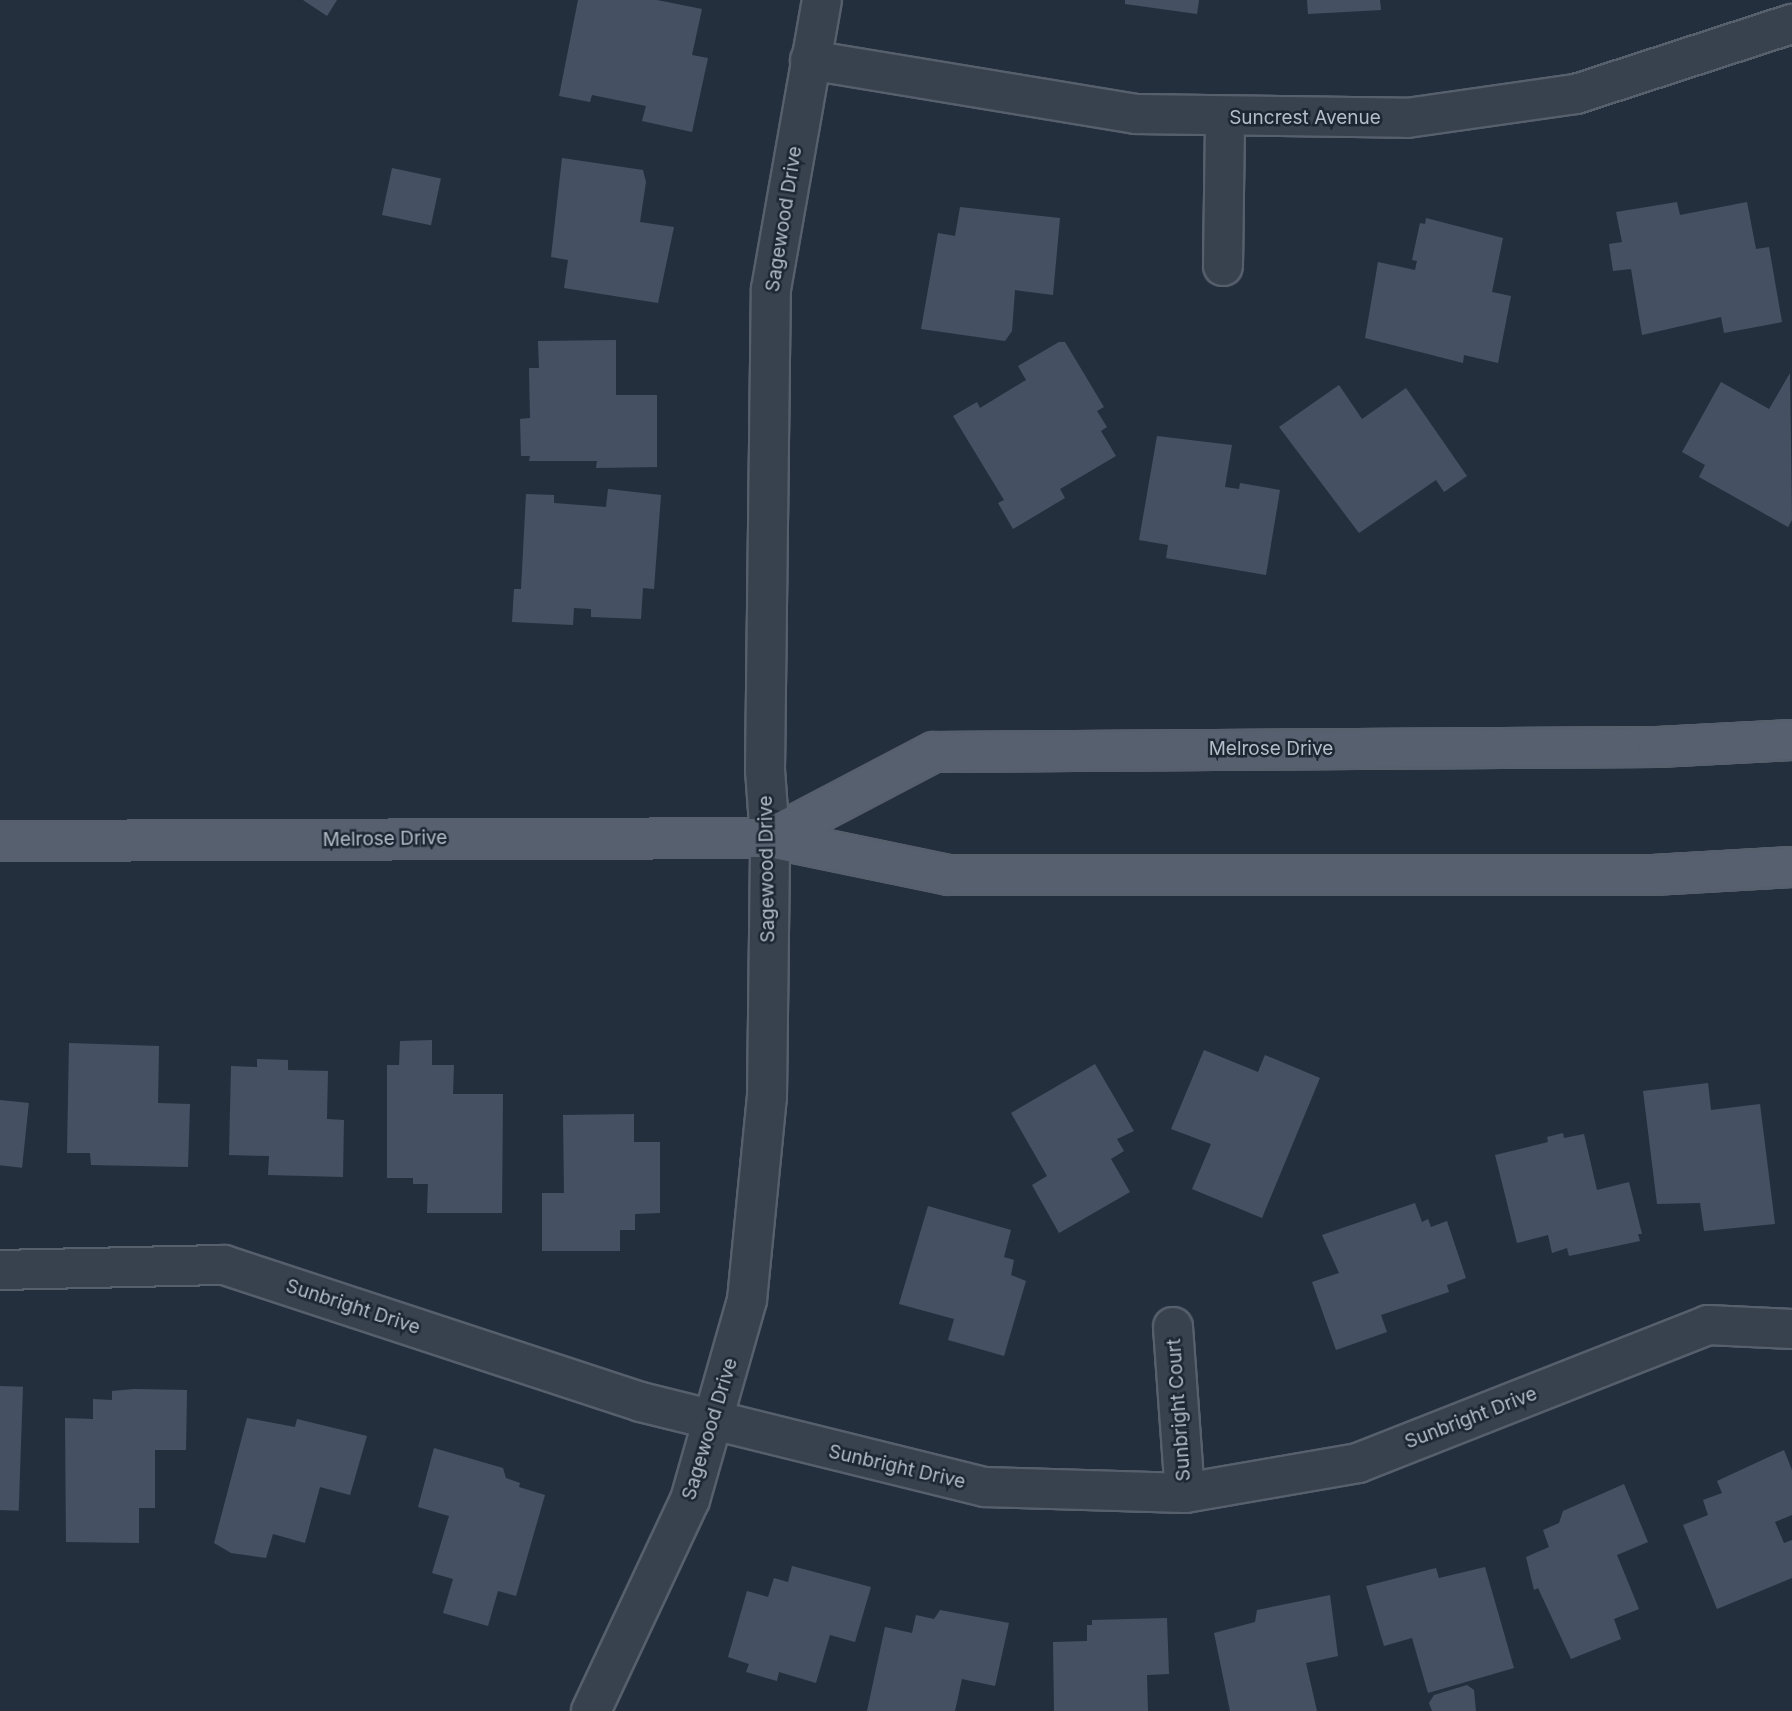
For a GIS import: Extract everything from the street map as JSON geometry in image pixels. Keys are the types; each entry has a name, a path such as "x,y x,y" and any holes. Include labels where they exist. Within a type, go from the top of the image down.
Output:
{"main road":[{"name":"Melrose Drive","path":"770,838 934,752 1658,747 1792,740"},
{"name":"Melrose Drive","path":"0,841 770,838 948,875 1653,875 1792,867"}],"street":[{"name":"Sagewood Drive","path":"591,1711 690,1500 715,1422 747,1300 767,1097 770,838 765,770 771,289 822,0"},
{"name":"Suncrest Avenue","path":"810,60 1136,114 1225,118 1407,118 1576,94 1792,24"},
{"path":"1223,265 1225,118"},
{"name":"Sunbright Drive","path":"0,1270 224,1265 641,1402 985,1487 1185,1493 1358,1463 1708,1325 1792,1329"},
{"name":"Sunbright Court","path":"1173,1327 1185,1493"}],"building":[{"path":"303,0 337,0 327,16"},
{"path":"578,0 657,0 702,9 692,55 708,58 692,132 642,121 646,106 592,95 590,102 559,96"},
{"path":"1125,0 1199,0 1197,14 1125,4"},
{"path":"1307,0 1380,0 1381,10 1308,14"},
{"path":"562,158 643,170 646,182 640,222 674,227 658,303 564,288 568,260 551,257"},
{"path":"392,168 441,178 431,225 382,215"},
{"path":"1677,202 1680,215 1747,202 1756,249 1769,247 1782,322 1724,333 1721,317 1642,335 1631,269 1613,271 1609,244 1622,242 1616,212"},
{"path":"960,207 1060,218 1053,295 1015,290 1012,331 1005,341 921,329 938,233 955,236"},
{"path":"1426,218 1503,238 1492,292 1511,296 1498,363 1464,355 1463,363 1365,338 1378,262 1415,270 1417,261 1412,260 1420,223 1425,224"},
{"path":"616,340 616,395 657,395 657,467 596,468 597,461 529,461 530,456 521,456 520,419 530,418 529,368 539,368 538,341"},
{"path":"1059,342 1065,342 1104,407 1097,411 1107,427 1101,431 1116,456 1060,489 1065,498 1013,529 998,503 1004,500 953,416 977,402 980,408 1026,380 1018,366"},
{"path":"1790,373 1792,520 1788,527 1699,477 1705,465 1682,452 1721,382 1769,409"},
{"path":"1339,385 1362,419 1406,388 1467,476 1444,492 1436,480 1359,533 1279,427"},
{"path":"1157,436 1232,445 1225,487 1239,489 1240,483 1280,490 1266,575 1166,558 1168,545 1139,540"},
{"path":"608,489 661,495 654,589 643,588 641,619 591,617 591,609 574,608 573,625 512,622 514,589 521,589 526,494 554,495 554,503 606,507"},
{"path":"432,1040 432,1065 454,1065 453,1094 503,1094 502,1213 427,1213 428,1184 413,1184 413,1178 387,1178 387,1065 399,1065 400,1041"},
{"path":"69,1043 159,1046 158,1103 190,1104 188,1167 91,1165 90,1153 67,1153"},
{"path":"1204,1050 1258,1072 1265,1055 1320,1078 1262,1218 1192,1189 1211,1144 1171,1129"},
{"path":"257,1059 288,1060 288,1070 328,1071 327,1119 344,1120 343,1177 268,1175 269,1156 229,1155 231,1066 257,1067"},
{"path":"1095,1064 1134,1131 1117,1139 1124,1151 1111,1159 1130,1192 1059,1233 1032,1185 1047,1176 1011,1113"},
{"path":"1708,1083 1711,1110 1760,1104 1775,1224 1704,1231 1700,1203 1657,1204 1643,1091"},
{"path":"0,1100 29,1103 22,1168 0,1165"},
{"path":"634,1114 634,1142 660,1142 660,1213 635,1214 635,1230 620,1230 620,1251 542,1251 542,1193 564,1193 563,1115"},
{"path":"1563,1133 1564,1138 1584,1134 1597,1190 1629,1182 1642,1234 1638,1234 1640,1241 1569,1256 1567,1248 1552,1253 1548,1235 1517,1243 1495,1155 1548,1142 1547,1137"},
{"path":"1415,1203 1422,1222 1428,1219 1431,1227 1447,1221 1466,1278 1447,1285 1449,1292 1381,1315 1387,1332 1336,1350 1312,1282 1339,1273 1322,1235"},
{"path":"928,1206 1011,1230 1004,1257 1014,1260 1011,1275 1026,1281 1004,1356 948,1340 954,1319 899,1304"},
{"path":"0,1386 23,1387 19,1511 0,1510"},
{"path":"187,1390 186,1450 155,1450 155,1508 139,1508 139,1543 66,1542 65,1418 93,1419 93,1399 112,1400 112,1391"},
{"path":"247,1418 295,1427 297,1419 367,1436 350,1495 320,1487 305,1543 273,1534 266,1558 231,1553 214,1543"},
{"path":"434,1448 503,1468 506,1478 520,1483 519,1487 545,1495 516,1596 498,1591 488,1626 443,1613 453,1579 432,1573 449,1516 418,1507"},
{"path":"1784,1450 1792,1470 1792,1515 1775,1522 1784,1543 1792,1540 1792,1578 1717,1609 1683,1525 1708,1515 1703,1500 1722,1493 1717,1481"},
{"path":"1624,1484 1648,1542 1617,1555 1639,1609 1614,1619 1621,1639 1571,1659 1538,1588 1534,1590 1526,1557 1549,1547 1543,1530 1559,1523 1563,1511"},
{"path":"792,1566 871,1587 855,1642 830,1635 816,1683 779,1672 777,1681 746,1672 749,1664 728,1657 747,1591 768,1597 774,1578 788,1582"},
{"path":"1485,1567 1514,1668 1428,1693 1412,1638 1384,1646 1366,1586 1436,1568 1439,1578"},
{"path":"1330,1595 1338,1656 1306,1663 1317,1711 1230,1711 1214,1633 1255,1622 1257,1610"},
{"path":"940,1610 1009,1623 995,1686 962,1679 955,1711 867,1711 885,1627 912,1633 916,1615 934,1619"},
{"path":"1167,1618 1169,1674 1147,1675 1148,1711 1054,1711 1053,1642 1087,1641 1087,1625 1092,1625 1092,1620"},
{"path":"1467,1685 1474,1690 1476,1711 1432,1711 1429,1703 1434,1695"}]}
